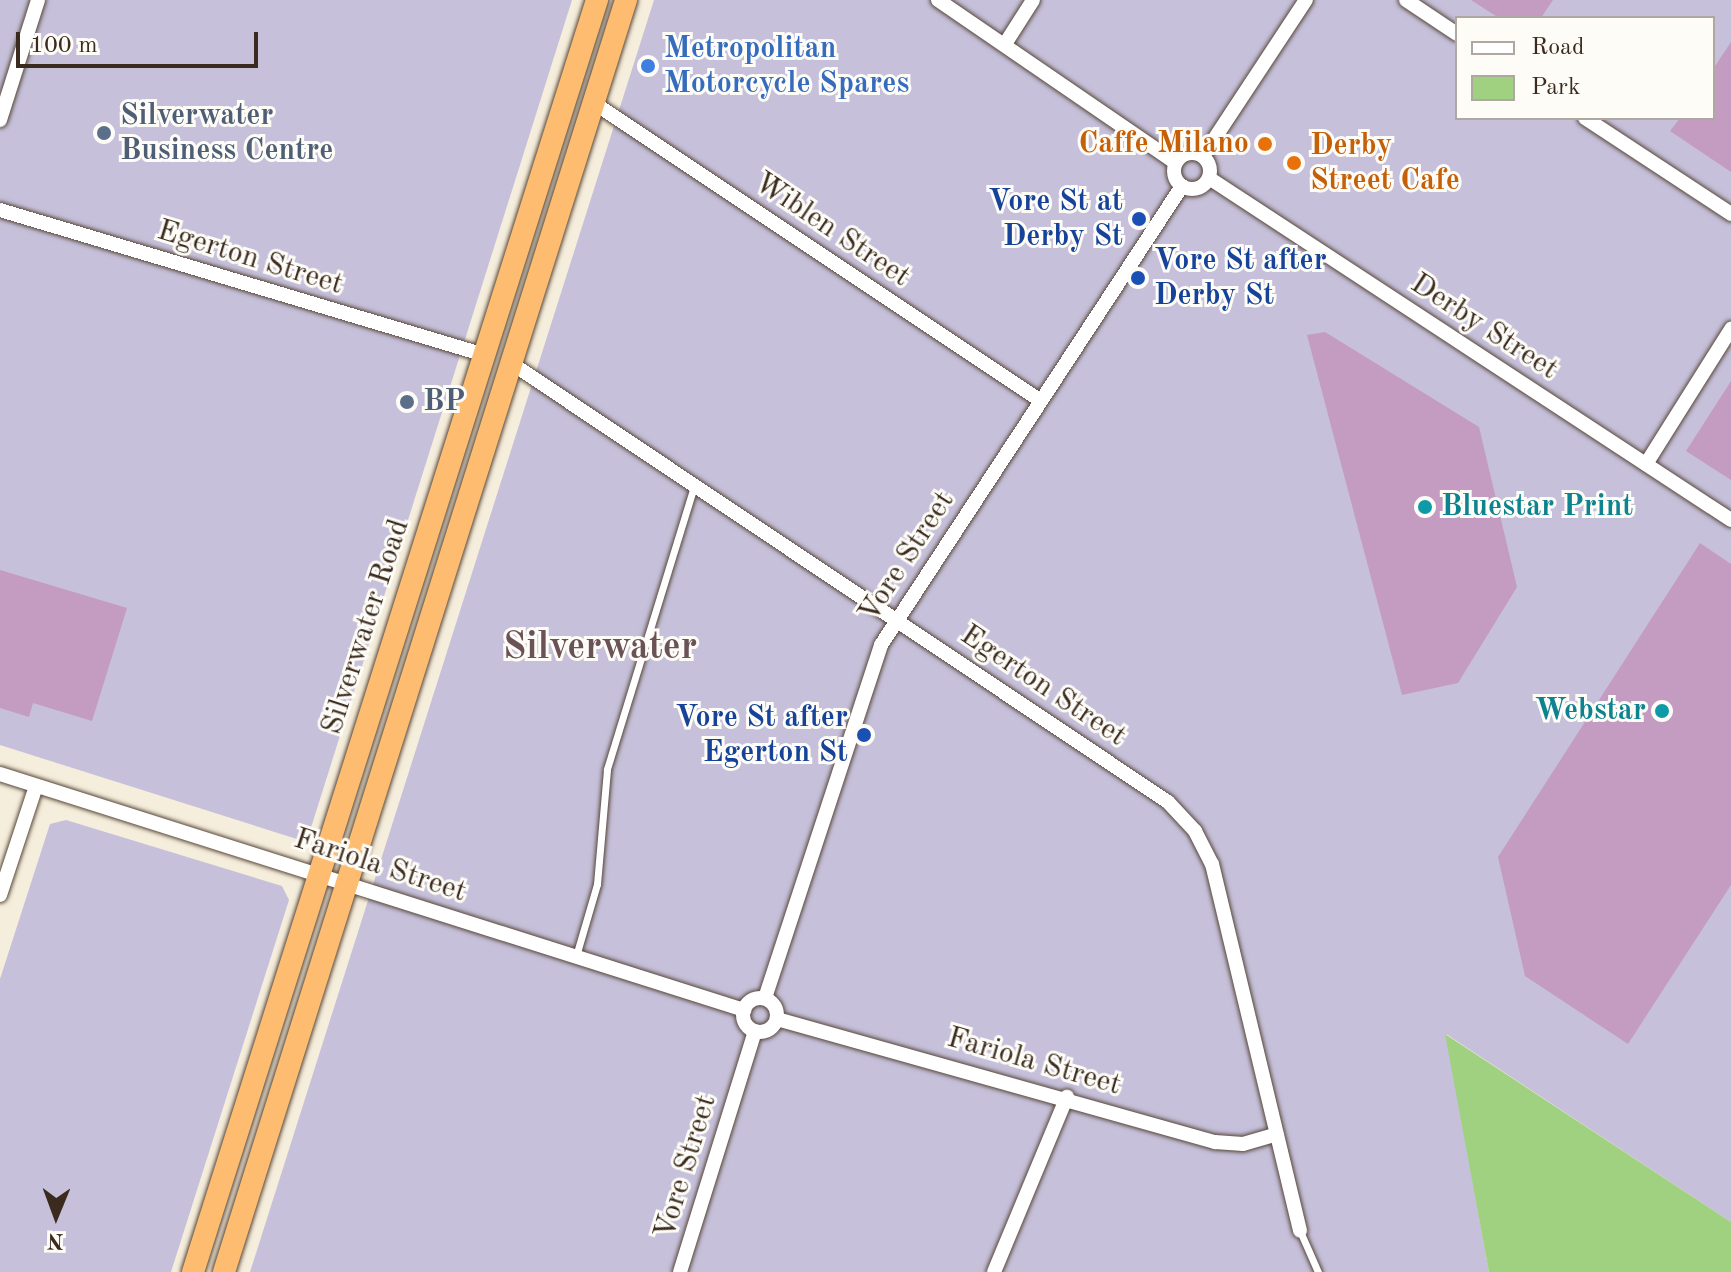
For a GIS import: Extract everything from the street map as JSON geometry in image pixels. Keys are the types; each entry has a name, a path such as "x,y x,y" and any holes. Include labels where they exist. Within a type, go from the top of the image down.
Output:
{"highway":[{"name":"Silverwater Road","path":"193,1272 597,0"},
{"name":"Silverwater Road","path":"224,1272 626,0"}],"street":[{"path":"0,120 38,0"},
{"path":"938,0 1175,162"},
{"path":"1005,44 1033,0"},
{"path":"1175,162 1175,178 1182,186 1197,188 1209,178 1203,156 1306,0"},
{"path":"1406,0 1455,33"},
{"name":"Wiblen Street","path":"594,103 1041,401"},
{"path":"1588,120 1731,214"},
{"path":"1175,162 1187,153 1203,156"},
{"name":"Derby Street","path":"1209,178 1731,520"},
{"name":"Vore Street","path":"765,998 869,669 897,619 1182,186"},
{"name":"Egerton Street","path":"0,210 485,355"},
{"path":"1646,464 1731,329"},
{"name":"Egerton Street","path":"511,363 1168,802 1195,831 1212,864 1300,1231"},
{"name":"Fariola Street","path":"0,774 744,1010"},
{"path":"0,895 36,786"},
{"path":"765,998 774,1004 777,1019 766,1031 755,1031 746,1025 744,1010 750,1001 765,998"},
{"name":"Fariola Street","path":"777,1019 1067,1097 1229,1145 1277,1134"},
{"name":"Vore Street","path":"680,1272 755,1031"},
{"path":"994,1272 1067,1097"}],"lane":[{"path":"576,956 597,884 607,769 695,486"},
{"path":"1300,1231 1318,1272"}],"shaded area":[{"path":"0,0 572,0 309,834 300,840 0,745"},
{"path":"654,0 1731,0 1731,1222 1446,1034 1489,1272 250,1272"},
{"path":"66,820 282,886 289,900 171,1272 0,1272 0,979 50,824"}],"green space":[{"path":"1445,1034 1731,1222 1731,1272 1489,1272"}],"building":[{"path":"1471,0 1553,0 1542,16 1496,16"},
{"path":"1731,42 1731,172 1670,131 1678,120 1715,120 1715,66"},
{"name":"Bluestar Print","path":"1325,332 1479,427 1517,587 1458,683 1402,695 1307,335"},
{"path":"1731,381 1731,480 1686,451"},
{"name":"Webstar","path":"1700,543 1731,564 1731,885 1628,1044 1525,976 1498,857"},
{"path":"0,570 127,608 92,721 33,703 29,717 0,708"}],"place":[{"name":"Metropolitan Motorcycle Spares","path":"648,66"},
{"name":"Silverwater Business Centre","path":"104,133"},
{"name":"Caffe Milano","path":"1265,144"},
{"name":"Derby Street Cafe","path":"1294,163"},
{"name":"Vore St at Derby St","path":"1139,219"},
{"name":"Vore St after Derby St","path":"1138,278"},
{"name":"BP","path":"407,402"},
{"name":"Bluestar Print","path":"1425,507"},
{"name":"Webstar","path":"1662,711"},
{"name":"Vore St after Egerton St","path":"864,735"}],"district":[{"name":"Silverwater","path":"600,649"}]}
